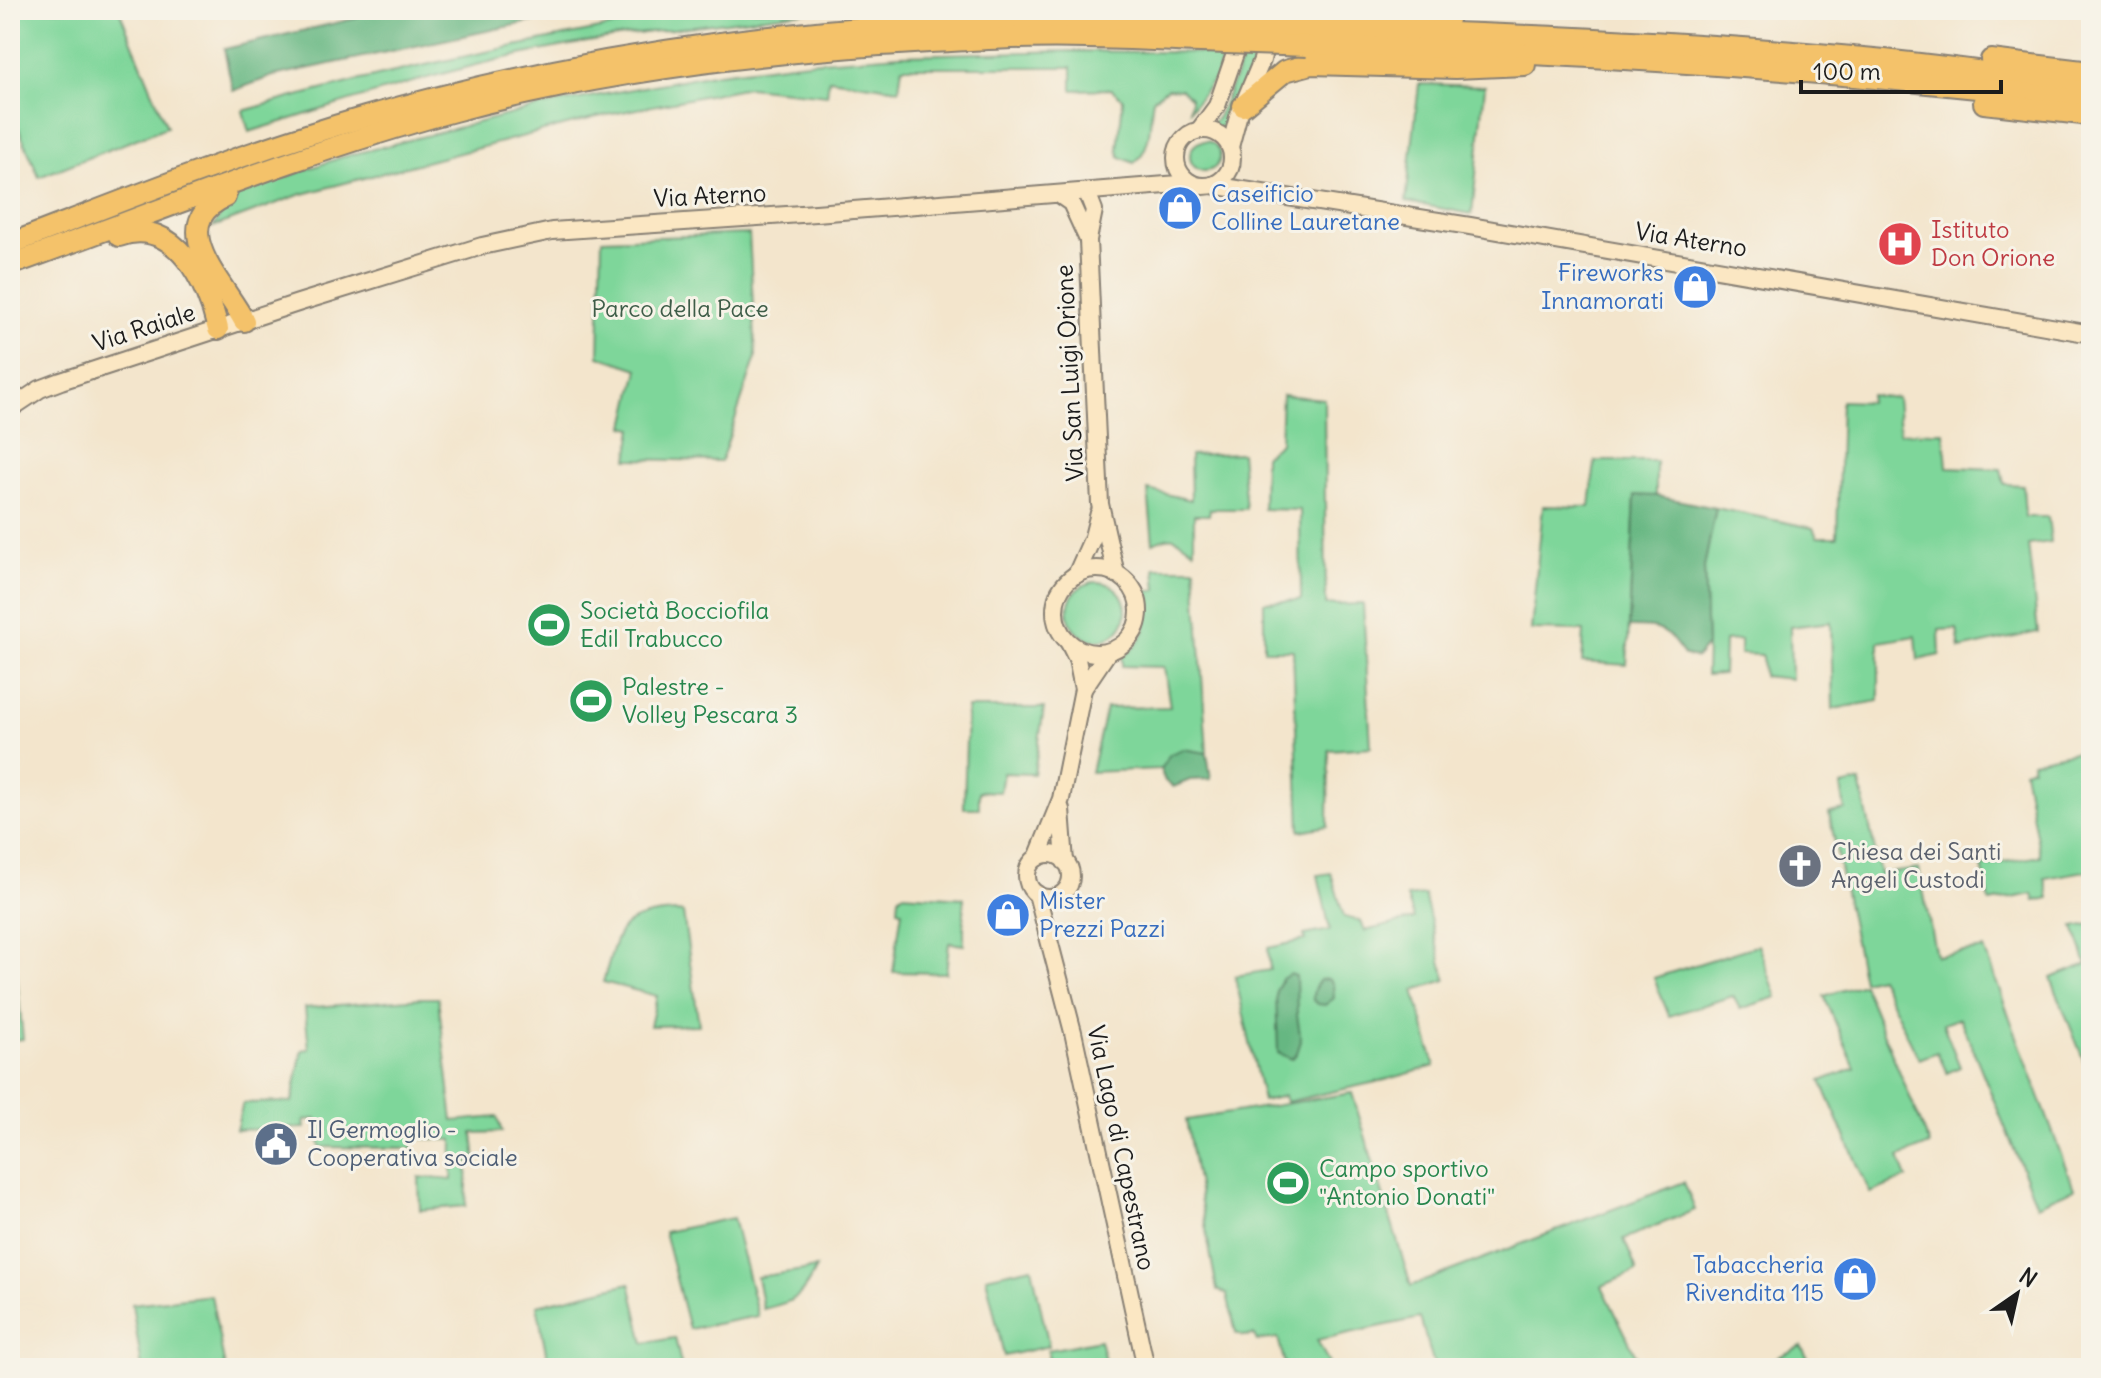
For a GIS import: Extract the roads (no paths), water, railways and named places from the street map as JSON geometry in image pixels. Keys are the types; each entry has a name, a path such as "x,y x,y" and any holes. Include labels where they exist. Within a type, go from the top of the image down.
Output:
{"highway":[{"path":"1355,10 1541,24 1564,38"},
{"path":"10,244 297,138 365,117 570,67 702,46 1006,16 1079,19 1227,34"},
{"path":"1308,37 1486,32 1874,59 2091,86"},
{"path":"10,265 343,145 455,111 582,83 707,62 832,49 948,41 1085,37 1227,34 1308,37 1801,71 2091,101"},
{"path":"1724,48 1771,41 1911,52 2091,72"},
{"path":"1243,106 1285,71 1311,64 1455,68 1565,66 1583,57"},
{"path":"1801,71 1815,82 2091,115"},
{"path":"229,185 225,197 213,202 203,217 198,239 210,271 244,321"},
{"path":"100,233 113,238 131,231 141,231 182,252 206,287 218,329"}],"main road":[{"path":"1250,10 1217,106 1200,129 1185,137 1176,153 1179,170 1191,183 1212,185 1222,180 1231,167 1230,147 1234,126 1262,60 1273,10"},
{"path":"1200,129 1222,135 1230,147"},
{"name":"Via Aterno","path":"1135,187 1162,173 1176,153"},
{"name":"Via Aterno","path":"1231,167 1246,180 1283,197"},
{"name":"Via Aterno","path":"298,303 482,246 552,231 1191,183"},
{"name":"Via Aterno","path":"1212,185 1470,226 2091,334"},
{"path":"1088,230 1114,190"},
{"name":"Via San Luigi Orione","path":"1087,192 1079,205 1088,230 1100,504 1116,574"},
{"name":"Via San Luigi Orione","path":"1058,194 1071,203 1088,230"},
{"name":"Via Raiale","path":"10,409 31,394 61,381 298,303"},
{"name":"Via San Luigi Orione","path":"1076,575 1093,537 1100,504"},
{"path":"1061,799 1065,862 1071,880 1058,896 1051,898 1037,894 1030,886 1027,874 1037,858 1061,799 1083,689 1077,659 1058,627 1055,606 1064,584 1089,570 1103,569 1116,574 1132,587 1139,613 1137,626 1120,646 1108,652 1095,653 1069,643"},
{"path":"1083,689 1108,652"},
{"path":"1037,858 1049,854 1065,862"},
{"name":"Via Lago di Capestrano","path":"1037,894 1050,937 1146,1368"},
{"name":"Via Lago di Capestrano","path":"1050,937 1058,896"}],"place":[{"name":"Caseificio Colline Lauretane","path":"1180,208"},
{"name":"Istituto Don Orione","path":"1900,244"},
{"name":"Fireworks Innamorati","path":"1695,287"},
{"name":"Società Bocciofila Edil Trabucco","path":"549,625"},
{"name":"Palestre - Volley Pescara 3","path":"591,701"},
{"name":"Chiesa dei Santi Angeli Custodi","path":"1800,866"},
{"name":"Mister Prezzi Pazzi","path":"1008,915"},
{"name":"Il Germoglio - Cooperativa sociale","path":"276,1144"},
{"name":"Campo sportivo \"Antonio Donati\"","path":"1288,1183"},
{"name":"Tabaccheria Rivendita 115","path":"1855,1279"}],"park label":[{"name":"Parco della Pace","path":"680,309"}]}
